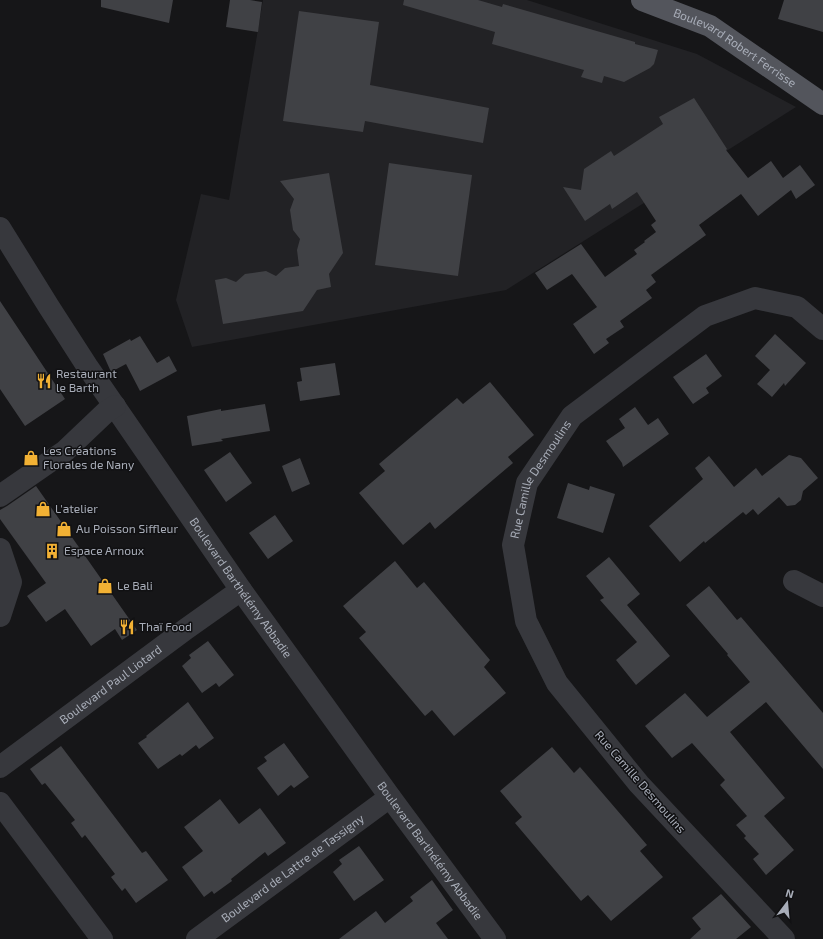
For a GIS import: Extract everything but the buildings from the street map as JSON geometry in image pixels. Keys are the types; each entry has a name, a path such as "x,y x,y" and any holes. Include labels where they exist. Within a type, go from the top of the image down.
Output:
{"main road":[{"name":"Boulevard Robert Ferrisse","path":"642,0 710,26 823,104"}],"street":[{"name":"Boulevard Barthélémy Abbadie","path":"0,228 87,366 241,590 390,797 495,939"},
{"name":"Rue Camille Desmoulins","path":"784,939 639,784 557,683 526,621 513,546 527,483 572,416 706,316 755,298 797,307 823,329"},
{"path":"0,496 65,451 106,412 115,406"},
{"path":"0,549 11,582 0,616"},
{"path":"794,581 823,596"},
{"name":"Boulevard Paul Liotard","path":"0,767 241,590"},
{"name":"Boulevard de Lattre de Tassigny","path":"196,939 390,797"},
{"path":"0,803 102,939"}],"shaded area":[{"path":"263,0 527,0 697,54 796,107 506,290 192,347 176,300 201,194 229,200"}],"place":[{"name":"Restaurant le Barth","path":"44,381"},
{"name":"Les Créations Florales de Nany","path":"31,458"},
{"name":"L'atelier","path":"43,509"},
{"name":"Au Poisson Siffleur","path":"64,529"},
{"name":"Espace Arnoux","path":"52,551"},
{"name":"Le Bali","path":"105,586"},
{"name":"Thaï Food","path":"127,627"}]}
